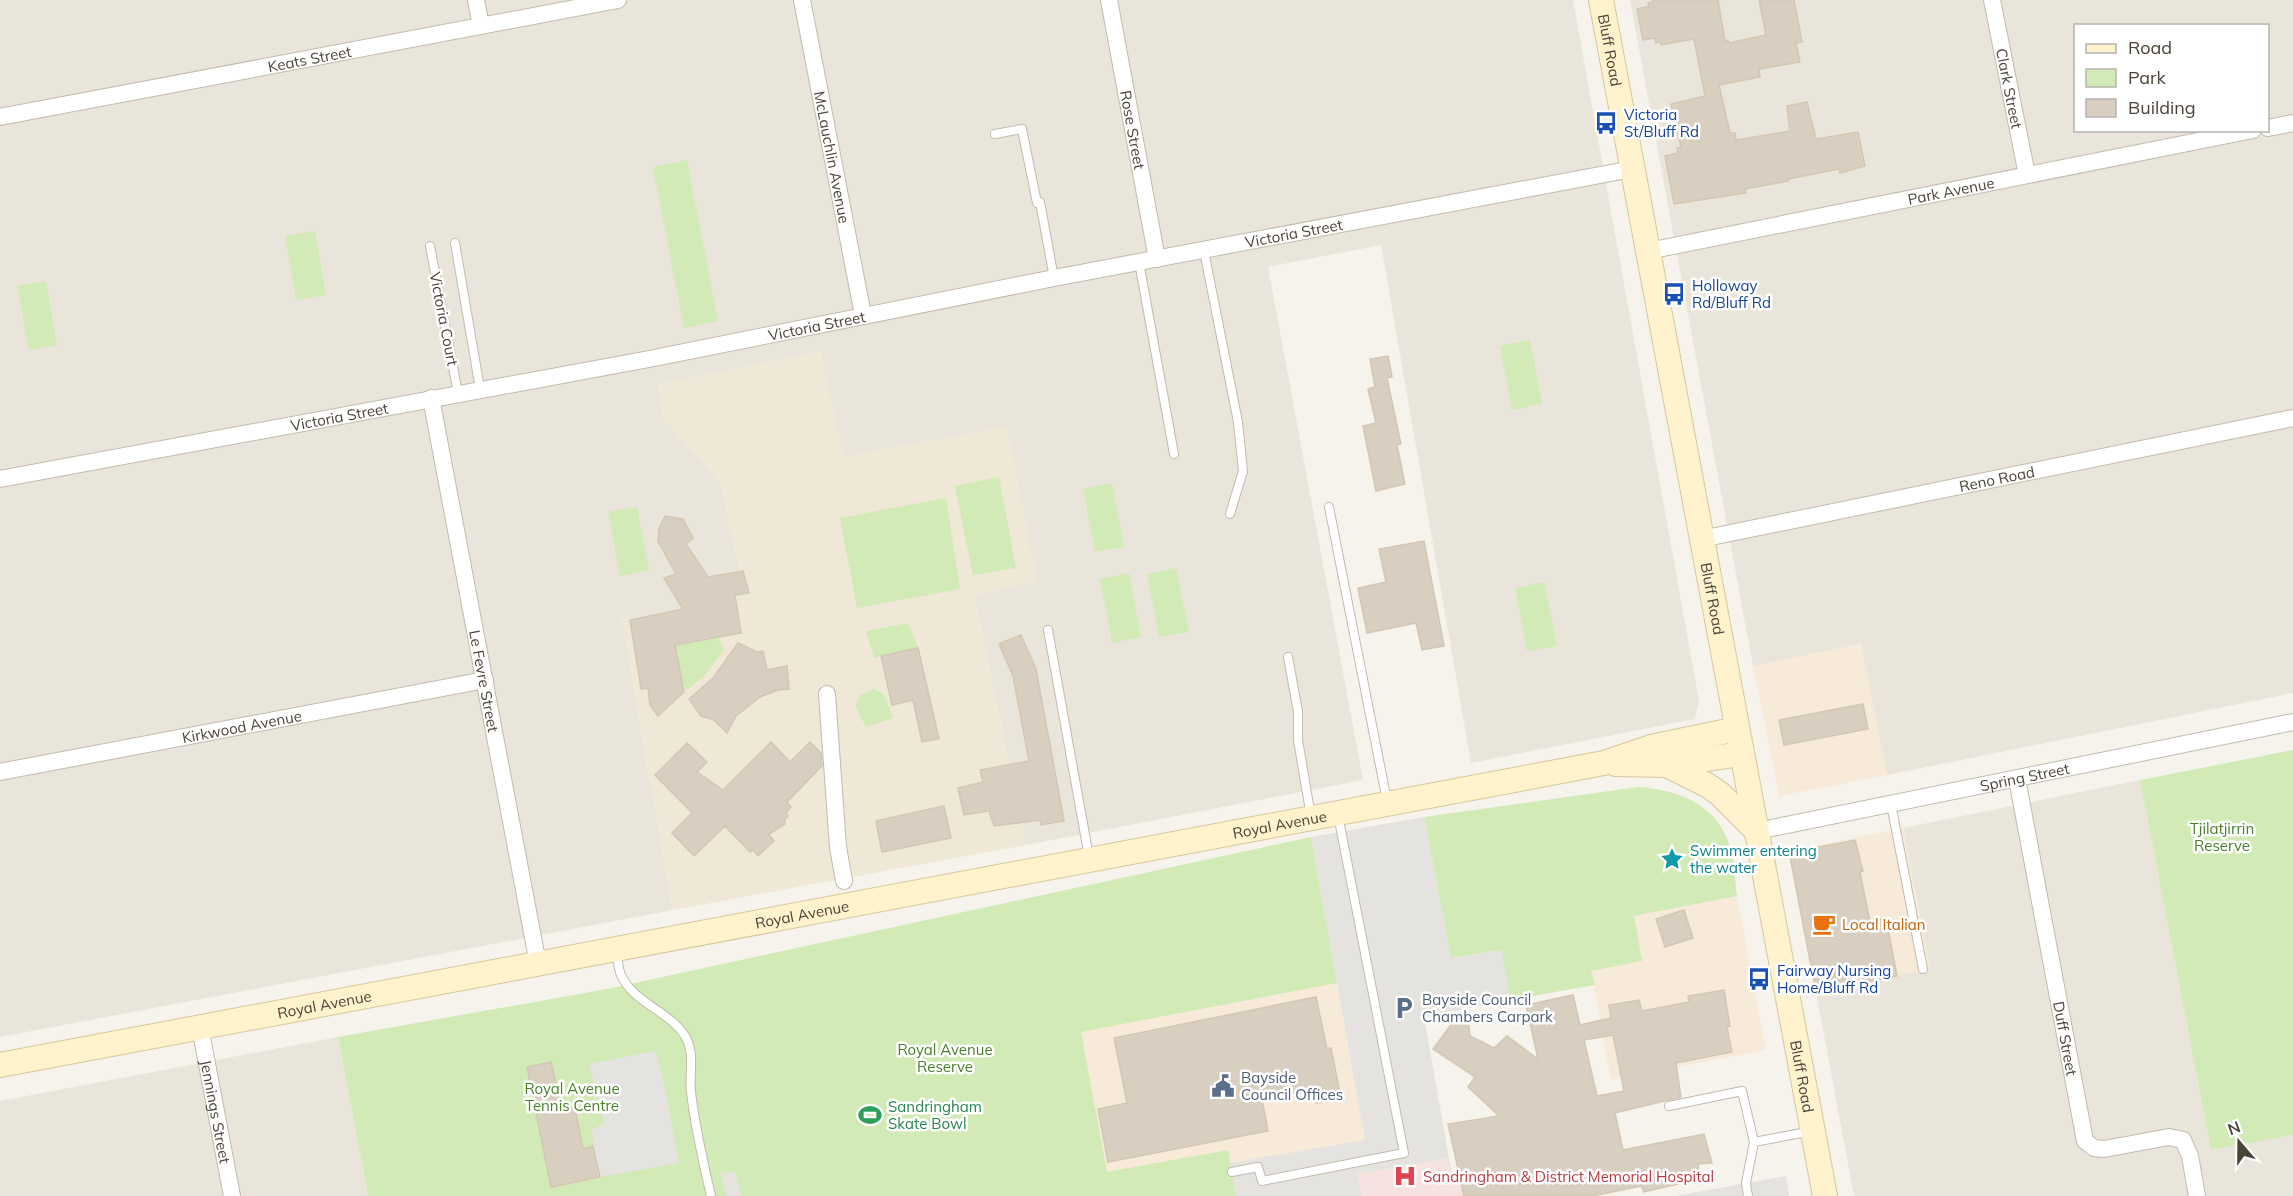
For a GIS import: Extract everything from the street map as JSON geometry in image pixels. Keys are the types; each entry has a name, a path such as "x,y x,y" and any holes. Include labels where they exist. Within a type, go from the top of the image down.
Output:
{"street":[{"path":"476,0 481,26"},
{"name":"Keats Street","path":"0,117 618,0"},
{"name":"McLauchlin Avenue","path":"802,0 863,315"},
{"name":"Rose Street","path":"1109,0 1157,259"},
{"name":"Bluff Road","path":"1601,0 1825,1196"},
{"name":"Clark Street","path":"1992,0 2027,175"},
{"path":"2269,128 2293,123"},
{"name":"Park Avenue","path":"1648,251 2243,132"},
{"name":"Victoria Street","path":"0,479 649,359 1054,278 1632,169"},
{"name":"Le Fevre Street","path":"430,398 538,964"},
{"name":"Reno Road","path":"1701,539 2293,418"},
{"name":"Kirkwood Avenue","path":"0,772 485,680"},
{"path":"827,694 838,847 844,881"},
{"name":"Spring Street","path":"1757,831 2293,722"},
{"name":"Royal Avenue","path":"0,1065 1387,802 1605,763 1651,747 1737,729"},
{"name":"Royal Avenue","path":"1605,763 1667,765 1741,754"},
{"path":"1667,765 1720,794 1757,831"},
{"name":"Duff Street","path":"2017,779 2085,1141 2094,1148 2104,1149 2169,1137 2183,1140 2190,1156 2197,1196"},
{"name":"Jennings Street","path":"200,1027 231,1196"}],"lane":[{"path":"995,134 1022,129 1037,203 1040,202 1054,278"},
{"name":"Victoria Court","path":"455,243 480,389"},
{"name":"Victoria Court","path":"430,246 458,393"},
{"path":"1204,250 1238,422 1243,471 1230,514"},
{"path":"1139,262 1174,454"},
{"path":"1329,507 1387,802"},
{"path":"1048,630 1090,859"},
{"path":"1287,657 1298,712 1298,740 1311,817"},
{"path":"1891,804 1923,969"},
{"path":"1232,1172 1258,1167 1262,1181 1404,1153 1337,812"},
{"path":"616,949 620,974 635,996 670,1021 686,1036 691,1051 690,1089 693,1110 711,1196"},
{"path":"1669,1106 1742,1091 1754,1142 1746,1183 1748,1196"},
{"path":"1754,1142 1813,1131"}],"shaded area":[{"path":"0,0 1573,0 1699,701 1695,719 1471,763 1381,245 1268,267 1363,780 1026,845 974,595 1007,427 843,457 820,352 658,385 664,419 721,483 745,596 622,620 673,910 0,1037"},
{"path":"1630,0 2293,0 2293,693 1887,775 1861,644 1753,666"},
{"path":"821,352 843,457 1007,427 1037,582 974,595 1026,845 673,910 622,620 745,596 721,483 664,419 658,385"},
{"path":"1861,644 1887,775 1779,796 1753,666"},
{"path":"2140,780 2211,1150 2293,1135 2293,1196 1854,1196 1816,992 1930,969 1903,828"},
{"name":"Bayside Council Chambers Carpark","path":"1424,817 1451,958 1502,950 1510,1000 1424,1017 1449,1158 1358,1174 1362,1196 1236,1196 1230,1163 1365,1140 1311,837"},
{"path":"1903,828 1930,969 1816,992 1789,851"},
{"path":"1737,896 1766,1050 1611,1080 1591,971 1642,961 1633,916"},
{"name":"Bayside Council Offices","path":"1337,983 1365,1140 1230,1163 1227,1150 1107,1173 1081,1032"},
{"path":"338,1037 368,1196 0,1196 0,1101"},
{"path":"656,1051 679,1163 600,1177 592,1130 604,1123 589,1064"},
{"name":"Sandringham & District Memorial Hospital","path":"1449,1158 1453,1177 1478,1173 1482,1196 1362,1196 1358,1174"},
{"path":"735,1172 741,1196 726,1196 721,1173"},
{"path":"1786,1176 1789,1196 1675,1196"}],"green space":[{"path":"687,160 718,321 684,328 653,167"},
{"path":"315,231 326,295 296,300 285,236"},
{"path":"46,281 57,345 29,350 17,286"},
{"path":"1530,340 1542,404 1512,410 1500,346"},
{"path":"999,477 1016,568 973,575 955,486"},
{"path":"1112,483 1124,547 1095,552 1083,489"},
{"path":"946,498 960,589 857,608 840,518"},
{"path":"637,507 649,570 620,576 608,512"},
{"path":"1176,568 1189,632 1159,637 1147,574"},
{"path":"1129,573 1141,637 1112,643 1100,579"},
{"path":"1544,582 1557,646 1527,651 1515,588"},
{"path":"908,623 918,648 874,658 866,631"},
{"path":"719,638 724,650 706,674 687,690 683,684 676,645"},
{"path":"874,689 884,694 893,718 866,727 855,706 860,695"},
{"name":"Tjilatjirrin Reserve","path":"2293,750 2293,1135 2211,1150 2140,780"},
{"path":"1638,787 1671,792 1699,805 1711,815 1721,827 1728,841 1733,859 1737,896 1634,916 1642,961 1591,971 1595,985 1510,1000 1501,950 1451,958 1424,817"},
{"name":"Royal Avenue Reserve","path":"1311,837 1337,983 1081,1032 1107,1172 1228,1150 1236,1196 368,1196 338,1037 607,989"}],"building":[{"path":"1653,0 1718,0 1725,41 1728,40 1729,43 1766,35 1759,0 1794,0 1802,42 1796,43 1800,62 1759,69 1760,77 1719,85 1730,133 1735,133 1736,140 1790,131 1787,106 1807,102 1816,139 1858,132 1865,166 1840,173 1839,169 1788,179 1788,181 1745,189 1746,193 1674,204 1665,156 1678,153 1677,148 1681,147 1671,104 1705,96 1694,39 1661,45 1660,42 1656,43 1655,38 1643,40 1637,9 1649,6 1648,3"},
{"path":"1388,356 1392,377 1387,378 1401,444 1397,445 1405,484 1376,491 1363,426 1376,423 1368,389 1375,387 1370,359"},
{"path":"665,516 683,519 693,538 686,544 708,577 743,571 749,593 735,595 741,633 675,645 684,692 658,716 650,705 648,688 641,689 630,620 683,609 664,578 676,574 658,541 659,529"},
{"path":"1424,541 1444,646 1422,650 1416,623 1367,633 1358,588 1386,582 1379,549"},
{"path":"1021,635 1036,669 1064,821 1041,825 1040,820 994,826 989,811 964,815 958,788 983,782 980,770 1029,761 1013,676 999,644"},
{"path":"738,643 757,652 763,651 767,670 787,666 789,689 778,690 760,697 736,716 727,733 714,720 701,716 689,699 713,678"},
{"path":"918,648 939,739 922,742 913,700 892,705 881,656"},
{"path":"1863,704 1868,729 1784,745 1779,720"},
{"path":"771,742 790,762 810,742 821,753 822,766 787,802 791,807 786,813 788,816 785,824 769,834 774,841 758,856 753,850 750,852 725,826 694,856 672,833 692,813 655,775 687,743 707,762 697,772 723,790"},
{"path":"944,806 951,838 882,852 876,821"},
{"path":"1855,840 1863,871 1860,872 1870,922 1886,918 1897,976 1816,992 1789,851"},
{"path":"1684,910 1693,938 1665,947 1656,919"},
{"path":"1724,990 1732,1052 1676,1063 1681,1097 1615,1113 1623,1150 1704,1134 1712,1163 1698,1164 1700,1179 1644,1192 1641,1186 1593,1196 1464,1196 1448,1124 1499,1116 1468,1087 1475,1077 1433,1049 1459,1014 1468,1019 1470,1036 1494,1048 1507,1036 1538,1059 1526,1005 1573,995 1580,1025 1611,1018 1609,1005 1639,1000 1642,1011 1689,1002 1688,996","holes":["1613,1035 1624,1091 1597,1096 1584,1040"]},
{"name":"Bayside Council Offices","path":"1316,997 1327,1049 1331,1048 1341,1098 1316,1103 1313,1089 1262,1099 1268,1131 1108,1162 1098,1109 1127,1103 1114,1038"},
{"path":"551,1062 561,1106 574,1104 583,1149 593,1146 600,1177 551,1187 527,1067"}],"place":[{"name":"Victoria St/Bluff Rd","path":"1606,123"},
{"name":"Holloway Rd/Bluff Rd","path":"1674,294"},
{"name":"Swimmer entering the water","path":"1672,859"},
{"name":"Local Italian","path":"1824,924"},
{"name":"Fairway Nursing Home/Bluff Rd","path":"1759,979"},
{"name":"Bayside Council Chambers Carpark","path":"1404,1008"},
{"name":"Bayside Council Offices","path":"1223,1086"},
{"name":"Sandringham Skate Bowl","path":"870,1115"},
{"name":"Sandringham & District Memorial Hospital","path":"1405,1176"}],"park label":[{"name":"Royal Avenue Tennis Centre","path":"572,1096"}]}
